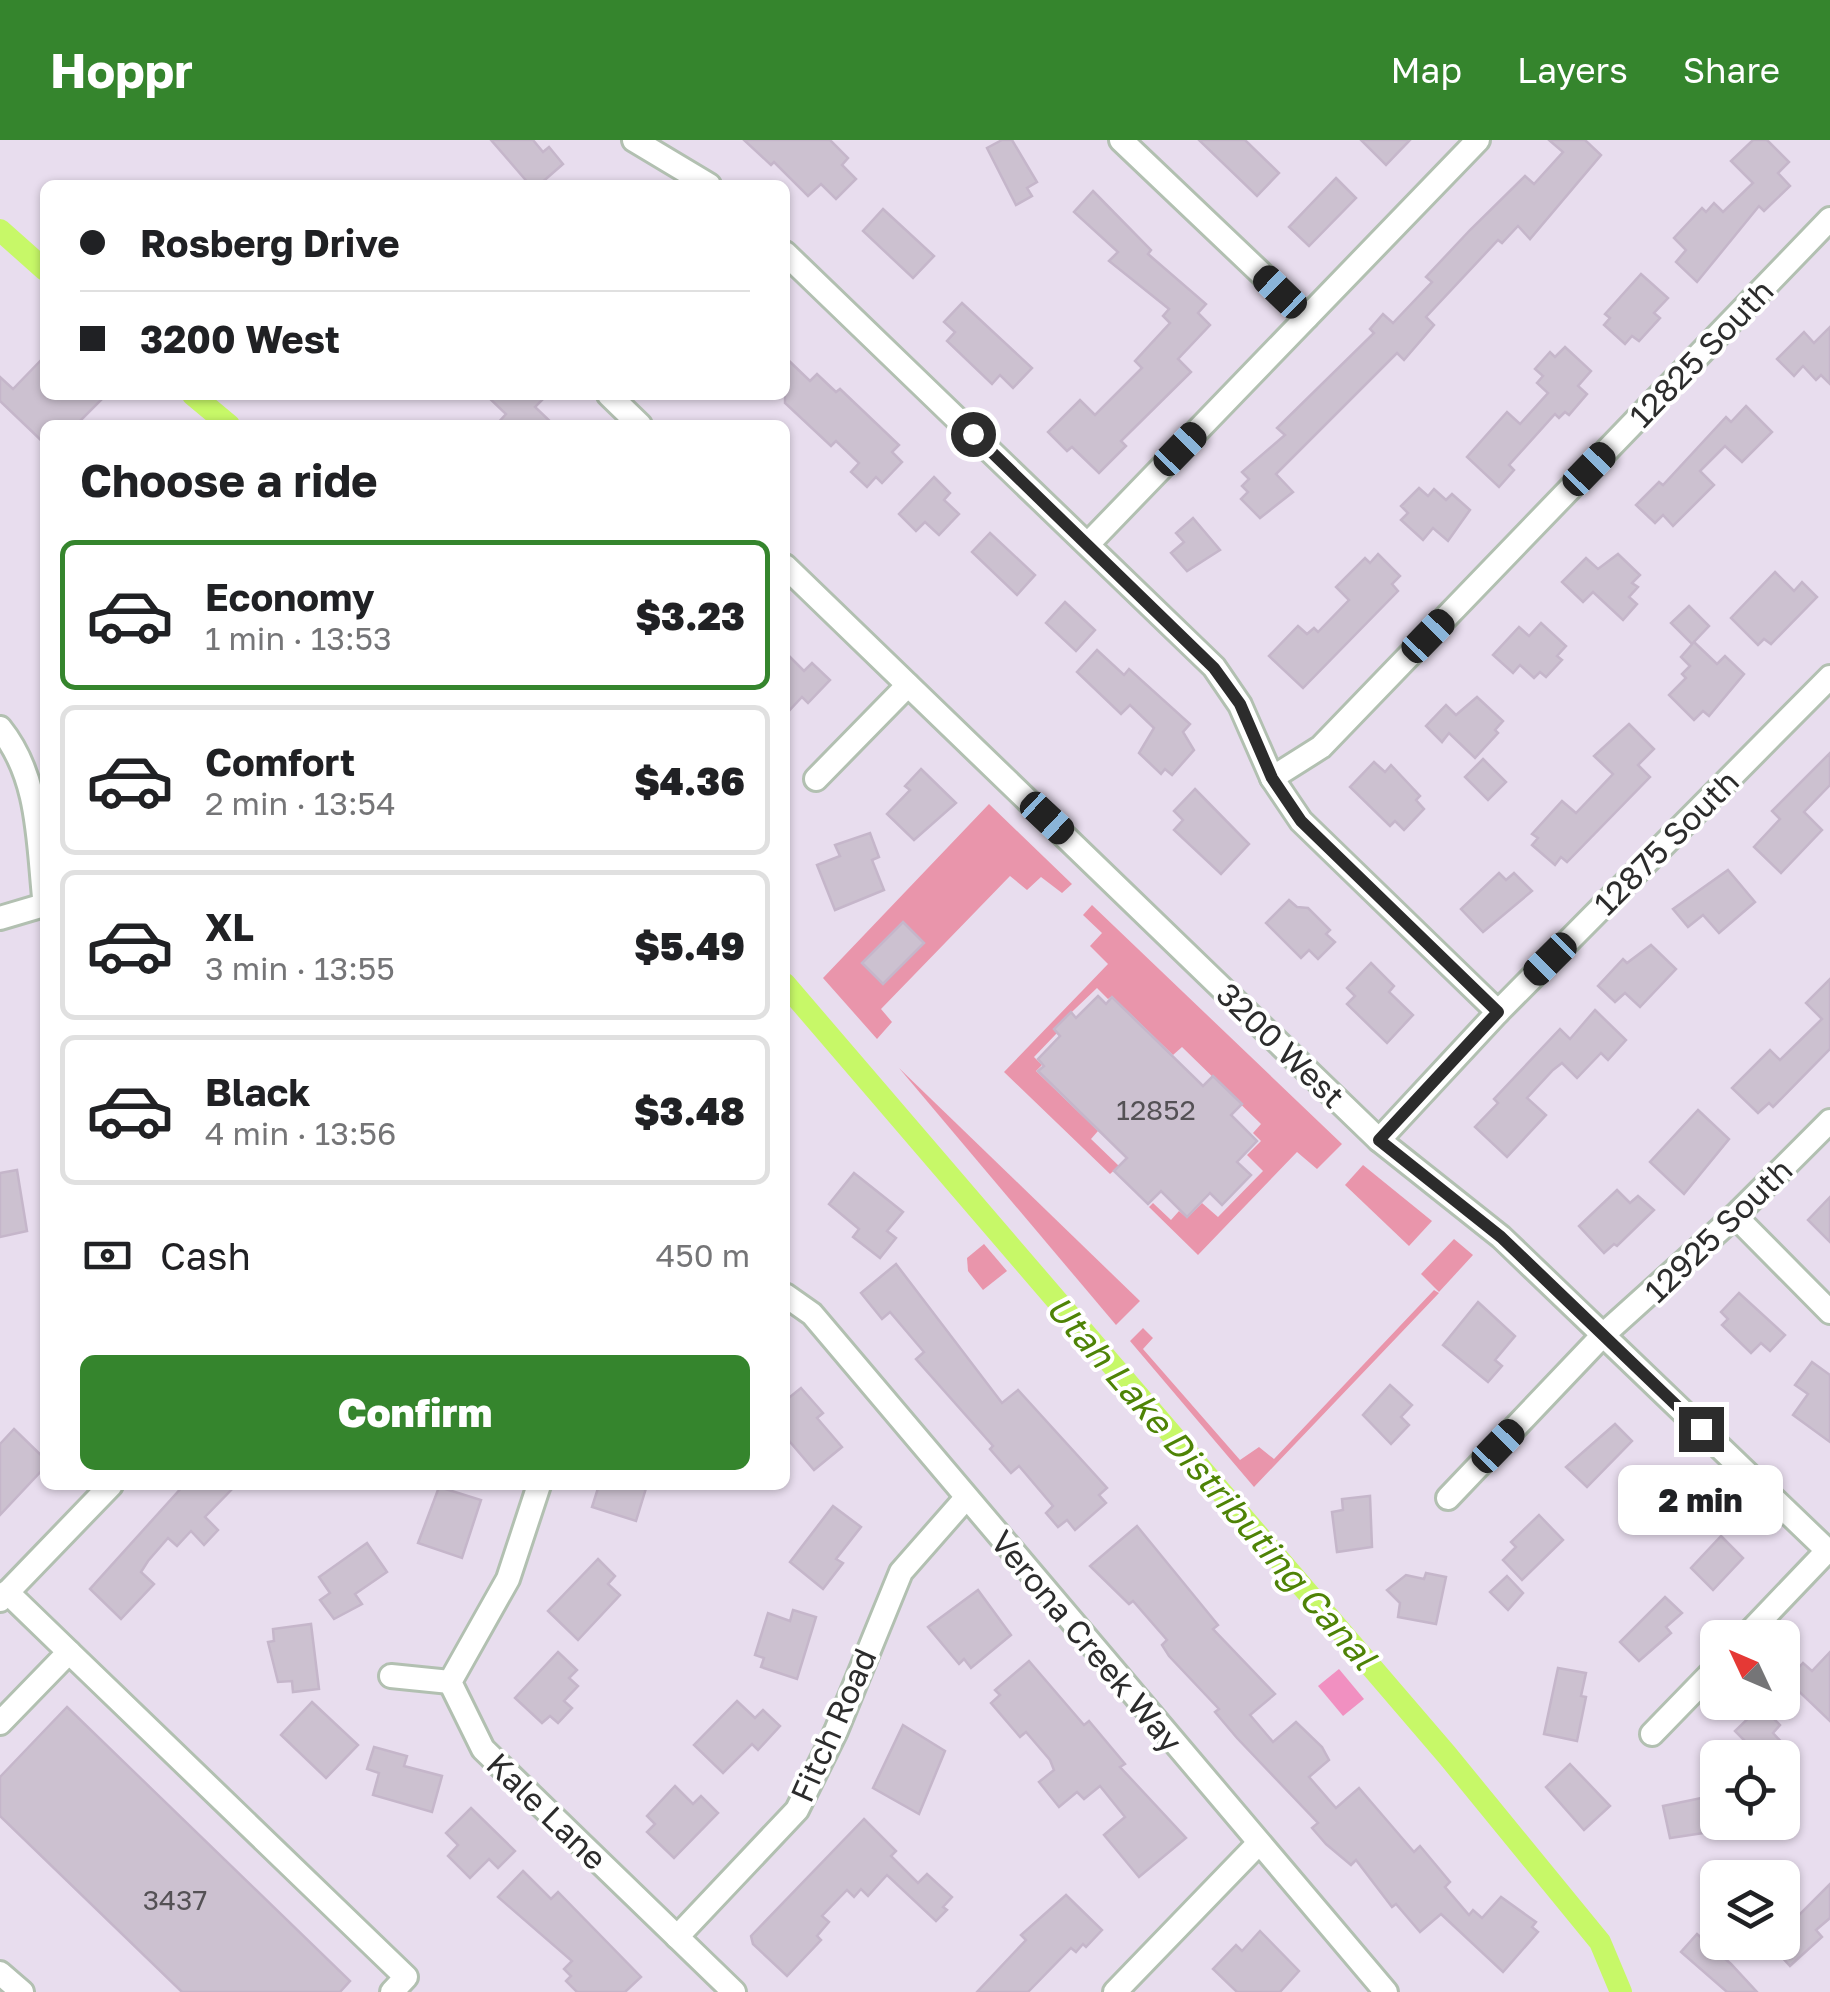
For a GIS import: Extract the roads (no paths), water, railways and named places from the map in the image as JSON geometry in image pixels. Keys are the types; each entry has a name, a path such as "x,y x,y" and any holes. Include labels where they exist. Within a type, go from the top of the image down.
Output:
{"street":[{"path":"634,140 701,180"},
{"path":"1122,140 1307,318"},
{"path":"1088,544 1478,140"},
{"name":"12825 South","path":"1272,778 1321,747 1830,219"},
{"path":"790,258 1214,668 1240,704 1272,778 1301,821 1498,1012"},
{"path":"614,400 635,420"},
{"name":"3200 West","path":"790,571 1379,1140 1501,1237 1829,1552"},
{"name":"12875 South","path":"1379,1140 1498,1012 1830,677"},
{"path":"816,778 908,686"},
{"path":"0,728 31,790 40,830"},
{"path":"0,918 40,907"},
{"name":"12925 South","path":"1448,1498 1603,1335 1736,1216 1830,1121"},
{"path":"1736,1216 1830,1312"},
{"name":"Verona Creek Way","path":"790,1299 812,1314 1386,1992"},
{"path":"106,1490 4,1596 69,1652 406,1987"},
{"path":"391,1676 450,1682 508,1578 537,1490"},
{"name":"Fitch Road","path":"677,1937 797,1810 836,1731 901,1572 966,1498"},
{"path":"1762,1620 1829,1552"},
{"path":"0,1723 69,1652"},
{"name":"Kale Lane","path":"450,1682 483,1749 734,1992"},
{"path":"1652,1734 1700,1685"},
{"path":"1115,1992 1258,1844"},
{"path":"0,1974 23,1992"}],"waterway":[{"name":"Utah Lake Distributing Canal","path":"0,230 40,266"},
{"name":"Utah Lake Distributing Canal","path":"199,400 223,420"},
{"name":"Utah Lake Distributing Canal","path":"790,990 1447,1755 1600,1942 1621,1992"}]}
